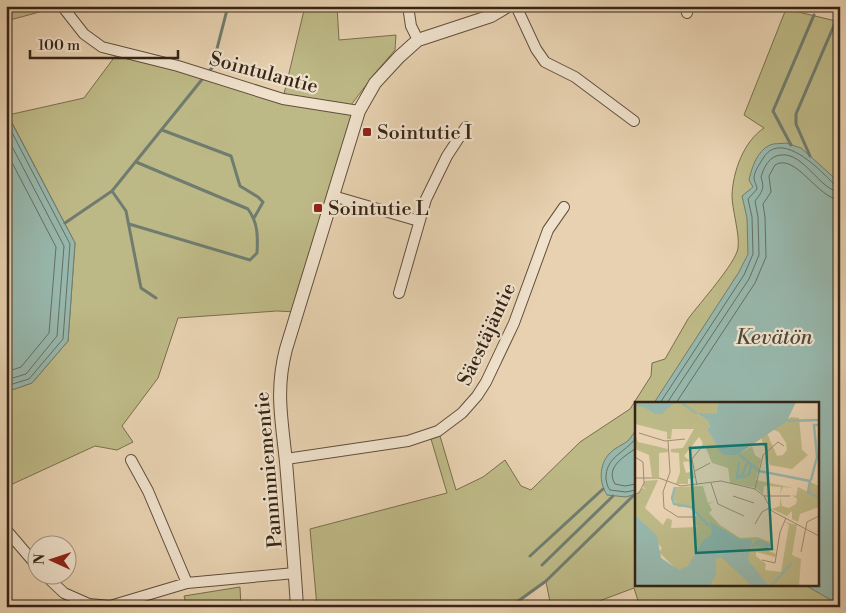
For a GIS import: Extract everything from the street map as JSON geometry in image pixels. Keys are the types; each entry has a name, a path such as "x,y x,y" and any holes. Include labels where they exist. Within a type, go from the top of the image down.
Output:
{"street":[{"name":"Sointulantie","path":"62,6 84,34 102,47 178,66 283,98 359,111"},
{"path":"408,6 411,26 418,40"},
{"name":"Panninniementie","path":"297,607 286,459 279,402 279,381 283,359 359,111 375,83 418,40 491,16 508,6"},
{"path":"516,6 536,49 545,62 575,77 634,121"},
{"path":"398,293 419,221 434,182 450,150 466,128"},
{"path":"333,196 419,221"},
{"name":"Säestäjäntie","path":"286,459 408,441 438,431 462,413 478,396 486,382 514,323 548,230 564,207"},
{"path":"131,460 148,491 187,583"},
{"path":"8,532 28,555"},
{"path":"57,586 64,592 89,604 110,606 187,583 295,574"}],"shaded area":[{"path":"6,6 62,6 6,21"},
{"path":"305,6 337,6 339,40 396,35 395,50 351,105 284,94"},
{"path":"786,9 840,22 840,607 640,607 634,588 583,607 551,607 546,582 510,607 317,607 310,529 447,493 431,439 440,436 456,490 483,477 505,460 521,486 531,490 580,442 630,409 651,376 652,363 665,359 688,319 736,255 738,242 732,195 735,176 745,149 764,128 744,115"},
{"path":"119,51 283,99 359,111 297,312 277,311 178,318 158,378 122,426 133,442 117,450 95,446 6,487 6,392 32,383 68,341 75,243 8,115 84,98"},
{"path":"240,587 241,607 187,607 184,596"}],"water":[{"path":"6,112 75,243 68,341 32,383 6,392"},
{"name":"Kevätön","path":"786,143 801,148 840,183 840,605 807,586 818,586 818,402 655,402 739,272 748,254 747,218 742,196 753,187 749,180 756,160 765,148 773,144"},
{"path":"635,431 635,494 626,497 607,495 601,480 603,463 611,452 629,440"}],"waterway":[{"path":"208,72 212,68 228,6"},
{"path":"791,145 773,111 814,15"},
{"path":"810,156 796,124 796,114 835,23"},
{"path":"65,223 112,191 204,77"},
{"path":"162,130 231,156 240,186 263,202 254,218"},
{"path":"129,224 250,260 257,253 257,230 254,219 248,209 136,162"},
{"path":"112,191 126,211 141,288 156,298"},
{"path":"530,556 603,489"},
{"path":"510,607 546,581 634,495"},
{"path":"542,565 613,496"}],"place":[{"name":"Sointutie I","path":"367,132"},
{"name":"Sointutie L","path":"318,208"}]}
